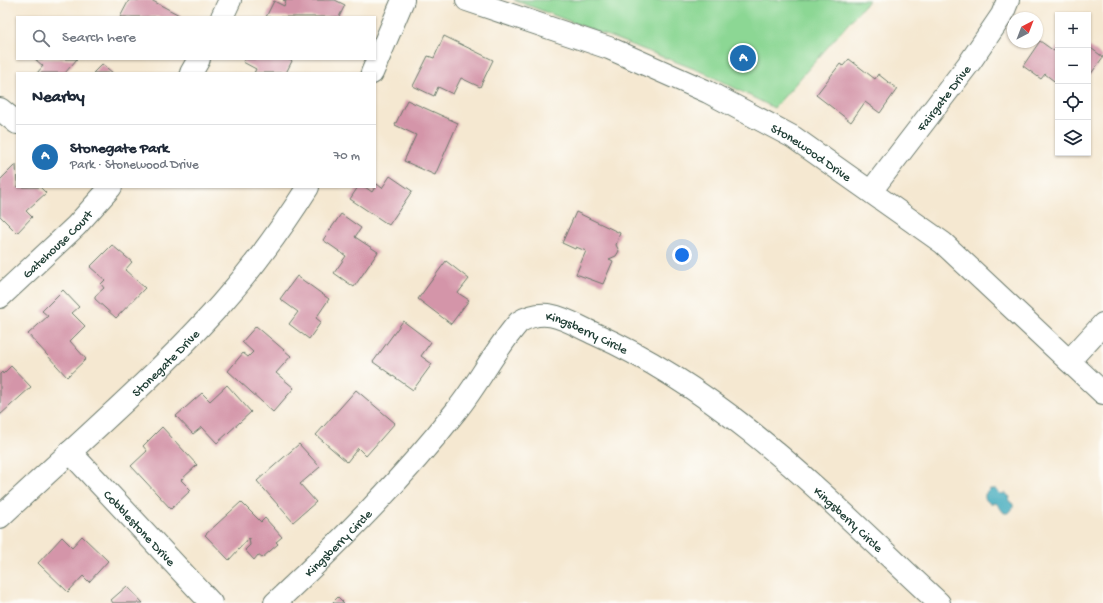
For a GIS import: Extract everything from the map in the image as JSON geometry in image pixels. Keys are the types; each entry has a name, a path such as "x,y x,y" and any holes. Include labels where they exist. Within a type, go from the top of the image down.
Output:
{"street":[{"path":"222,16 230,0"},
{"path":"372,72 403,0"},
{"name":"Stonewood Drive","path":"467,0 609,48 708,92 793,136 943,243 1103,392"},
{"name":"Fairgate Drive","path":"871,191 970,62 1002,15 1008,0"},
{"path":"192,72 198,60"},
{"path":"0,109 16,122"},
{"name":"Stonegate Drive","path":"0,517 149,378 221,304 286,222 307,188"},
{"name":"Gatehouse Court","path":"0,297 76,226 102,190"},
{"name":"Kingsberry Circle","path":"274,603 329,552 413,464 457,410 520,322 533,315 548,314 564,319 648,360 723,409 779,456 939,603"},
{"path":"1069,361 1103,324"},
{"name":"Cobblestone Drive","path":"70,452 211,603"}],"green space":[{"path":"514,0 869,0 774,108 705,73"}],"water":[{"path":"990,489 996,489 1001,494 1005,493 1010,497 1009,501 1013,504 1013,508 1009,513 1004,513 996,503 990,504 985,499 985,494"}],"building":[{"path":"129,0 151,0 181,16 121,16"},
{"path":"283,0 335,0 345,5 340,16 266,16 274,1 284,6 286,1"},
{"path":"444,36 493,60 480,87 461,78 453,94 438,87 434,96 413,86 428,56 434,58"},
{"path":"1043,43 1054,51 1055,50 1055,82 1045,74 1041,79 1023,66 1035,48 1043,48"},
{"path":"1091,48 1103,57 1091,74"},
{"path":"849,59 875,79 878,74 897,89 880,113 865,102 851,122 816,95 840,64 843,66"},
{"path":"36,60 76,60 66,72 38,72 43,66"},
{"path":"244,60 292,61 286,72 254,72 256,69 243,62"},
{"path":"102,64 112,72 94,72"},
{"path":"407,100 458,123 435,175 404,161 416,135 395,125"},
{"path":"16,164 16,188 41,188 46,193 26,211 32,217 17,233 0,216 0,180"},
{"path":"390,176 412,191 389,225 350,199 357,188 366,188 372,192 376,188 377,184 382,188"},
{"path":"576,212 620,233 616,245 619,251 616,256 609,259 613,261 603,284 576,274 586,251 576,247 575,249 562,243"},
{"path":"341,214 361,228 355,237 378,252 354,287 334,273 346,256 323,240"},
{"path":"112,245 132,262 125,270 145,288 116,318 95,299 95,296 104,288 101,284 105,280 90,267"},
{"path":"446,261 469,279 458,293 469,300 451,324 418,299"},
{"path":"297,276 329,299 316,318 321,322 309,339 289,324 298,312 280,299"},
{"path":"63,290 79,307 72,313 85,326 70,341 86,359 67,377 28,334 48,316 42,311"},
{"path":"403,321 431,342 421,356 432,364 413,390 373,362"},
{"path":"256,326 291,356 276,373 294,388 273,412 228,371 243,353 248,357 253,352 242,342"},
{"path":"11,366 31,387 0,415 0,374 2,372 3,374"},
{"path":"227,385 251,412 217,443 202,427 193,434 176,416 202,393 210,401"},
{"path":"356,390 395,423 366,456 358,448 347,462 316,435"},
{"path":"162,427 197,465 181,480 191,490 171,509 131,466 147,451 143,446"},
{"path":"299,444 320,467 300,484 316,502 293,522 257,481"},
{"path":"241,502 261,522 265,518 282,537 276,542 278,544 262,558 258,555 254,560 245,550 250,545 249,538 229,560 205,535"},
{"path":"82,536 108,561 89,582 83,576 68,592 38,563 62,537 72,547"},
{"path":"127,586 143,603 113,603 111,600"},
{"path":"338,597 344,603 332,603"}],"place":[{"name":"Stonegate Park","path":"743,58"}]}
